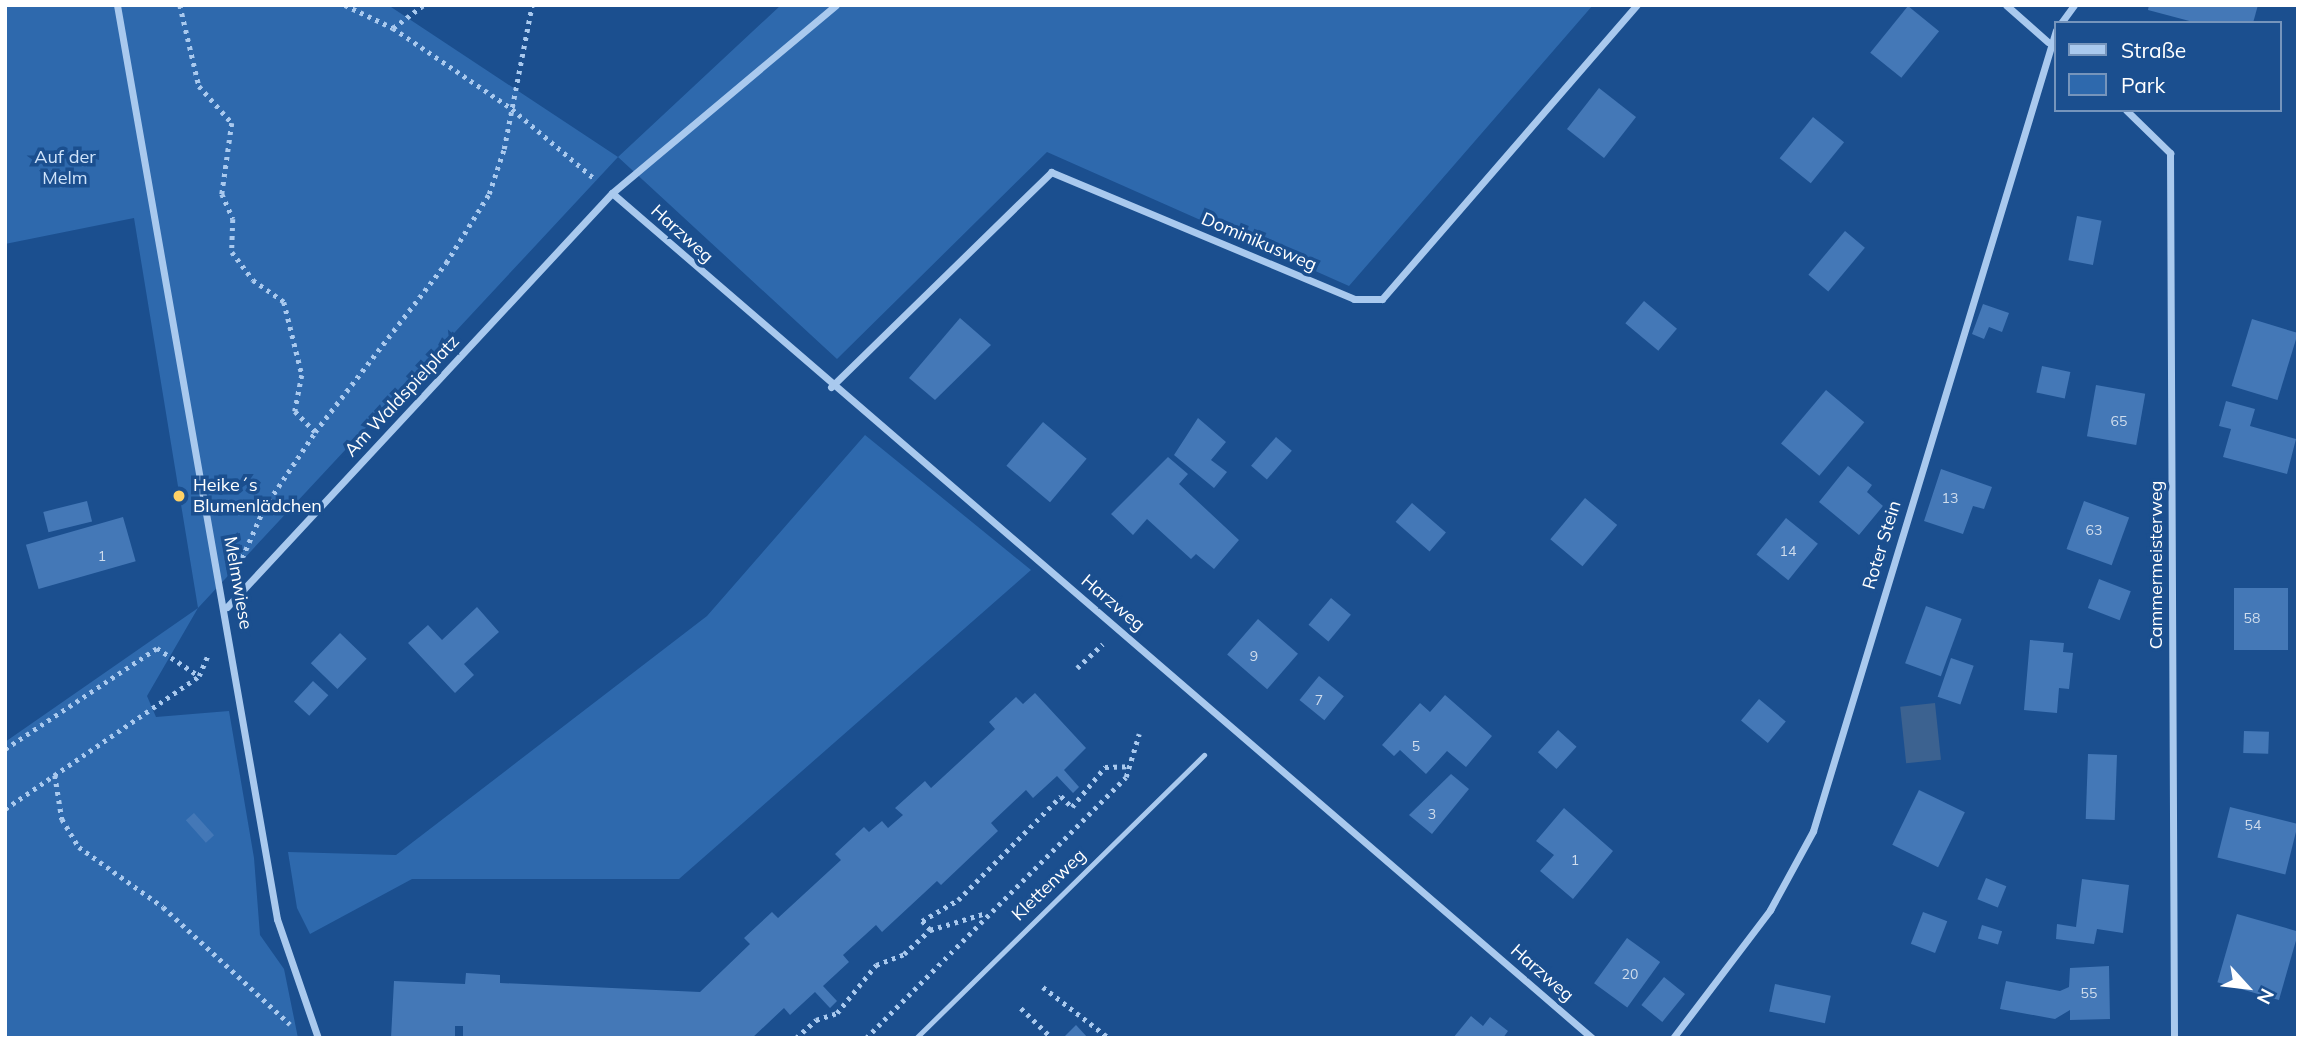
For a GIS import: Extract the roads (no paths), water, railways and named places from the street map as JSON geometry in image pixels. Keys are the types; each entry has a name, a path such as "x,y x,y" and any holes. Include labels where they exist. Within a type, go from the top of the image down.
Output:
{"street":[{"name":"Melmwiese","path":"117,5 227,607 277,919 317,1035"},
{"name":"Am Waldspielplatz","path":"227,607 612,193 836,5"},
{"name":"Dominikusweg","path":"831,387 1051,172 1354,299 1382,299 1637,5"},
{"path":"2006,5 2048,42"},
{"path":"2062,21 2074,5"},
{"name":"Roter Stein","path":"1673,1038 1770,910 1813,831 2048,42 2054,33"},
{"name":"Cammermeisterweg","path":"2128,112 2170,153 2174,1038"},
{"name":"Harzweg","path":"612,193 831,387 1108,620 1592,1038"}],"lane":[{"name":"Klettenweg","path":"916,1038 1204,755"}],"place":[{"name":"Heike´s Blumenlädchen","path":"179,496"}],"park label":[{"name":"Auf der Melm","path":"65,168"}]}
